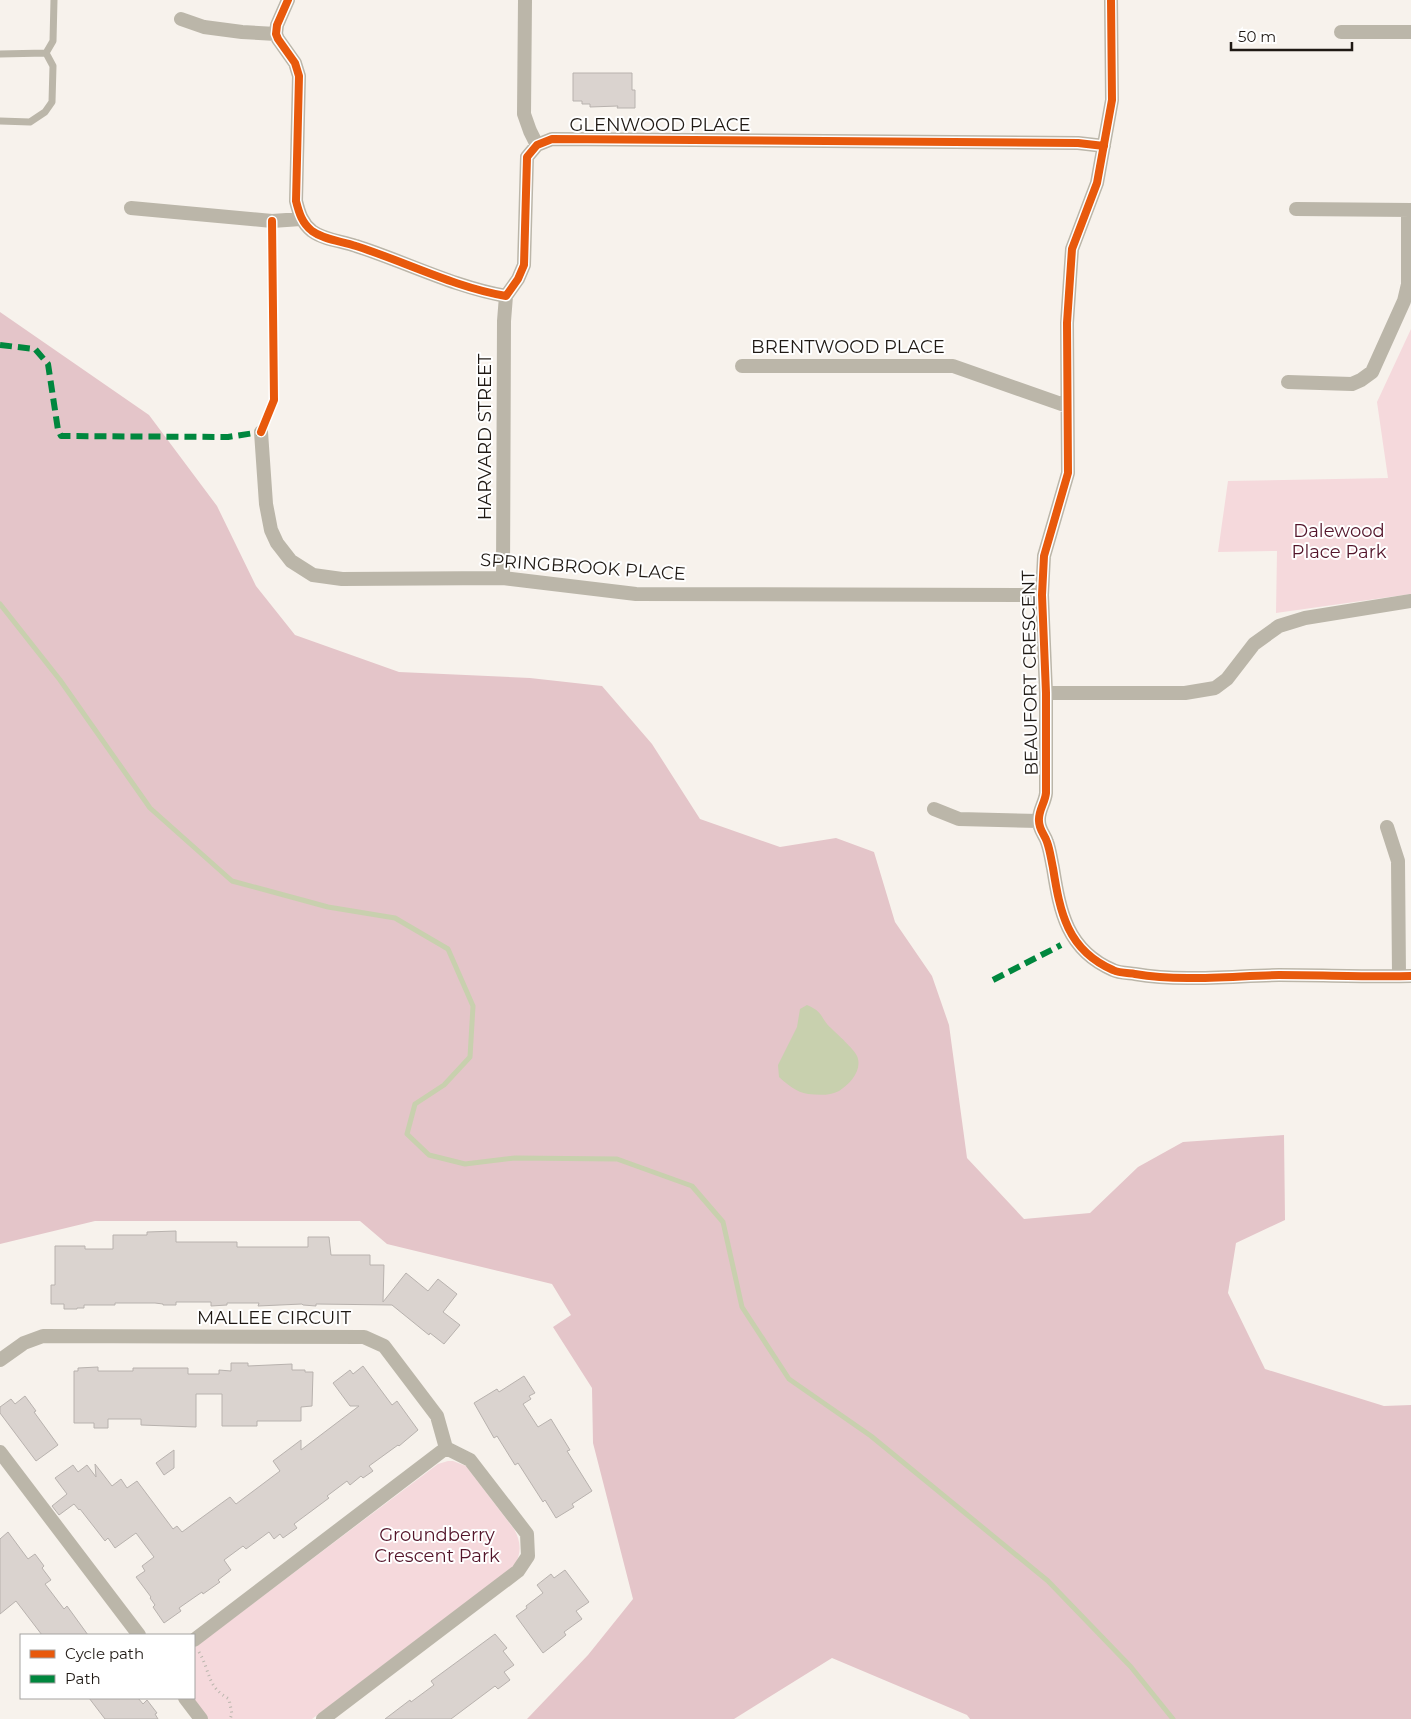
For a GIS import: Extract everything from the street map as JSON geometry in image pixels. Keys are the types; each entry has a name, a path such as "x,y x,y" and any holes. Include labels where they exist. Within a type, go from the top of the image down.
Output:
{"street":[{"path":"288,0 276,34 295,63 299,76 296,201 301,219 313,232 328,238 356,246 465,286 506,296 518,279 524,265 527,157 537,145 524,114 525,0"},
{"name":"BEAUFORT CRESCENT","path":"1039,822 1039,811 1045,801 1046,793 1046,694 1042,595 1044,556 1068,473 1067,323 1072,249 1097,184 1112,100 1111,0"},
{"path":"181,19 204,27 276,34"},
{"path":"1341,32 1411,32"},
{"name":"GLENWOOD PLACE","path":"537,145 552,139 1078,143 1104,146"},
{"path":"131,208 272,221 301,219"},
{"path":"1288,382 1352,384 1372,372 1404,301 1408,284 1410,210 1296,209"},
{"name":"HARVARD STREET","path":"503,578 504,320 506,296"},
{"name":"BRENTWOOD PLACE","path":"742,366 953,366 1067,406"},
{"name":"SPRINGBROOK PLACE","path":"261,432 266,504 271,530 277,543 292,561 313,575 342,580 503,578 636,594 1042,595"},
{"path":"1046,694 1185,693 1215,688 1227,679 1254,644 1279,626 1305,618 1411,601"},
{"path":"934,809 959,819 1039,822 1050,849 1058,901 1067,929 1080,946 1091,956 1114,970 1147,976 1405,976 1398,861 1387,827"},
{"name":"MALLEE CIRCUIT","path":"0,1360 24,1343 43,1336 364,1337 384,1346 437,1416 446,1448"},
{"path":"195,1643 446,1448 470,1460 527,1534 528,1556 518,1571 323,1719"},
{"path":"0,1452 137,1634"},
{"path":"186,1699 201,1719"}],"lane":[{"path":"46,53 53,41 54,0"},
{"path":"0,54 46,53"},
{"path":"0,121 30,122 45,112 52,102 53,66 46,53"}],"path":[{"path":"195,1643 210,1681 220,1694 229,1699 232,1714 230,1719"}],"green space":[{"name":"Dalewood Place Park","path":"1411,329 1411,594 1276,613 1277,551 1218,552 1228,481 1388,478 1377,402"},
{"name":"Groundberry Crescent Park","path":"453,1461 466,1466 514,1529 520,1548 514,1566 312,1719 208,1719 194,1699 195,1647 438,1464"}],"shaded area":[{"path":"0,312 149,415 217,506 256,586 295,635 399,672 530,678 602,686 652,744 700,819 780,847 836,838 874,852 895,922 932,976 949,1025 967,1158 1024,1219 1090,1213 1138,1167 1183,1142 1284,1135 1285,1220 1236,1243 1228,1293 1265,1369 1384,1406 1411,1405 1411,1719 970,1719 967,1715 832,1658 734,1719 527,1719 588,1655 633,1599 593,1443 592,1388 553,1327 571,1315 552,1284 387,1244 360,1221 95,1221 0,1244"},
{"path":"807,1005 819,1013 857,1056 857,1071 847,1085 835,1093 820,1095 800,1092 779,1077 778,1065 797,1027 800,1009"}],"building":[{"path":"573,73 632,73 632,90 635,90 635,108 617,108 618,106 590,107 590,104 582,104 582,101 573,101"},
{"path":"176,1231 176,1242 237,1242 237,1247 308,1247 308,1237 329,1237 331,1255 370,1255 370,1265 384,1265 383,1302 406,1273 428,1291 438,1279 457,1294 443,1312 460,1325 444,1344 430,1333 429,1335 392,1305 316,1304 316,1306 302,1304 258,1306 259,1303 227,1303 227,1305 211,1306 211,1302 176,1302 176,1305 115,1303 115,1305 84,1305 84,1308 64,1309 64,1304 51,1304 51,1285 55,1285 55,1246 85,1246 85,1249 113,1249 113,1235 147,1235 147,1232"},
{"path":"231,1363 248,1363 248,1366 292,1364 292,1370 313,1372 312,1406 301,1407 301,1421 257,1421 257,1426 222,1426 222,1394 196,1394 196,1427 141,1425 141,1419 108,1419 108,1428 94,1428 94,1423 74,1423 74,1371 78,1371 78,1368 98,1367 98,1371 133,1371 133,1368 188,1368 188,1374 219,1374 219,1370 231,1371"},
{"path":"363,1366 392,1405 397,1401 418,1430 399,1446 369,1466 373,1471 363,1478 361,1476 350,1485 347,1481 327,1496 329,1498 294,1524 297,1528 283,1538 280,1534 274,1539 269,1532 246,1549 243,1546 224,1560 231,1570 218,1580 220,1582 179,1608 181,1611 164,1623 153,1607 155,1605 151,1597 136,1577 145,1571 142,1566 154,1557 136,1533 115,1548 108,1538 105,1541 74,1504 59,1515 52,1506 67,1494 55,1478 73,1465 78,1472 87,1465 96,1477 95,1464 112,1486 121,1479 127,1488 137,1481 173,1529 177,1526 182,1532 230,1497 236,1504 280,1471 273,1461 301,1440 301,1450 359,1406 350,1406 333,1383 350,1370 353,1374"},
{"path":"524,1376 535,1393 529,1396 531,1399 523,1404 538,1427 551,1419 570,1450 567,1451 592,1491 572,1504 574,1507 556,1518 545,1500 543,1502 518,1463 515,1465 497,1436 494,1438 474,1403 497,1389 499,1392"},
{"path":"25,1396 58,1445 36,1461 0,1413 0,1407 11,1399 15,1404"},
{"path":"174,1450 174,1468 164,1475 156,1463"},
{"path":"8,1532 28,1559 35,1554 51,1580 45,1584 64,1609 67,1606 87,1634 41,1634 16,1601 0,1614 0,1539"},
{"path":"565,1570 589,1602 576,1611 582,1619 564,1632 566,1635 543,1653 516,1616 543,1593 537,1585 551,1574 554,1578"},
{"path":"495,1634 507,1648 503,1651 514,1665 504,1672 510,1680 498,1689 495,1686 451,1719 385,1719 434,1685 431,1681"},
{"path":"90,1699 139,1699 143,1704 147,1700 157,1713 155,1714 158,1719 105,1719"}],"waterway":[{"path":"0,604 60,680 150,808 232,881 328,907 395,918 448,949 473,1006 470,1057 444,1085 415,1104 407,1134 429,1155 465,1164 515,1158 617,1159 692,1186 723,1222 742,1307 789,1379 871,1436 1048,1581 1131,1667 1173,1719"}],"marked path":[{"path":"0,345 35,349 48,364 58,430 61,436 228,437 261,432"},
{"path":"993,980 1061,945"}],"cycle path":[{"path":"288,0 277,25 276,34 295,63 299,76 296,201 303,221 312,231 322,236 375,252 468,287 506,296 518,279 524,265 527,157 537,145 552,139 1078,143 1104,146"},
{"path":"1111,0 1112,100 1097,183 1072,249 1067,323 1068,473 1044,556 1042,595 1046,693 1046,793 1039,821 1049,848 1063,914 1068,928 1085,952 1098,962 1121,972 1171,978 1279,975 1411,976"},
{"path":"261,432 274,400 272,221"}]}
